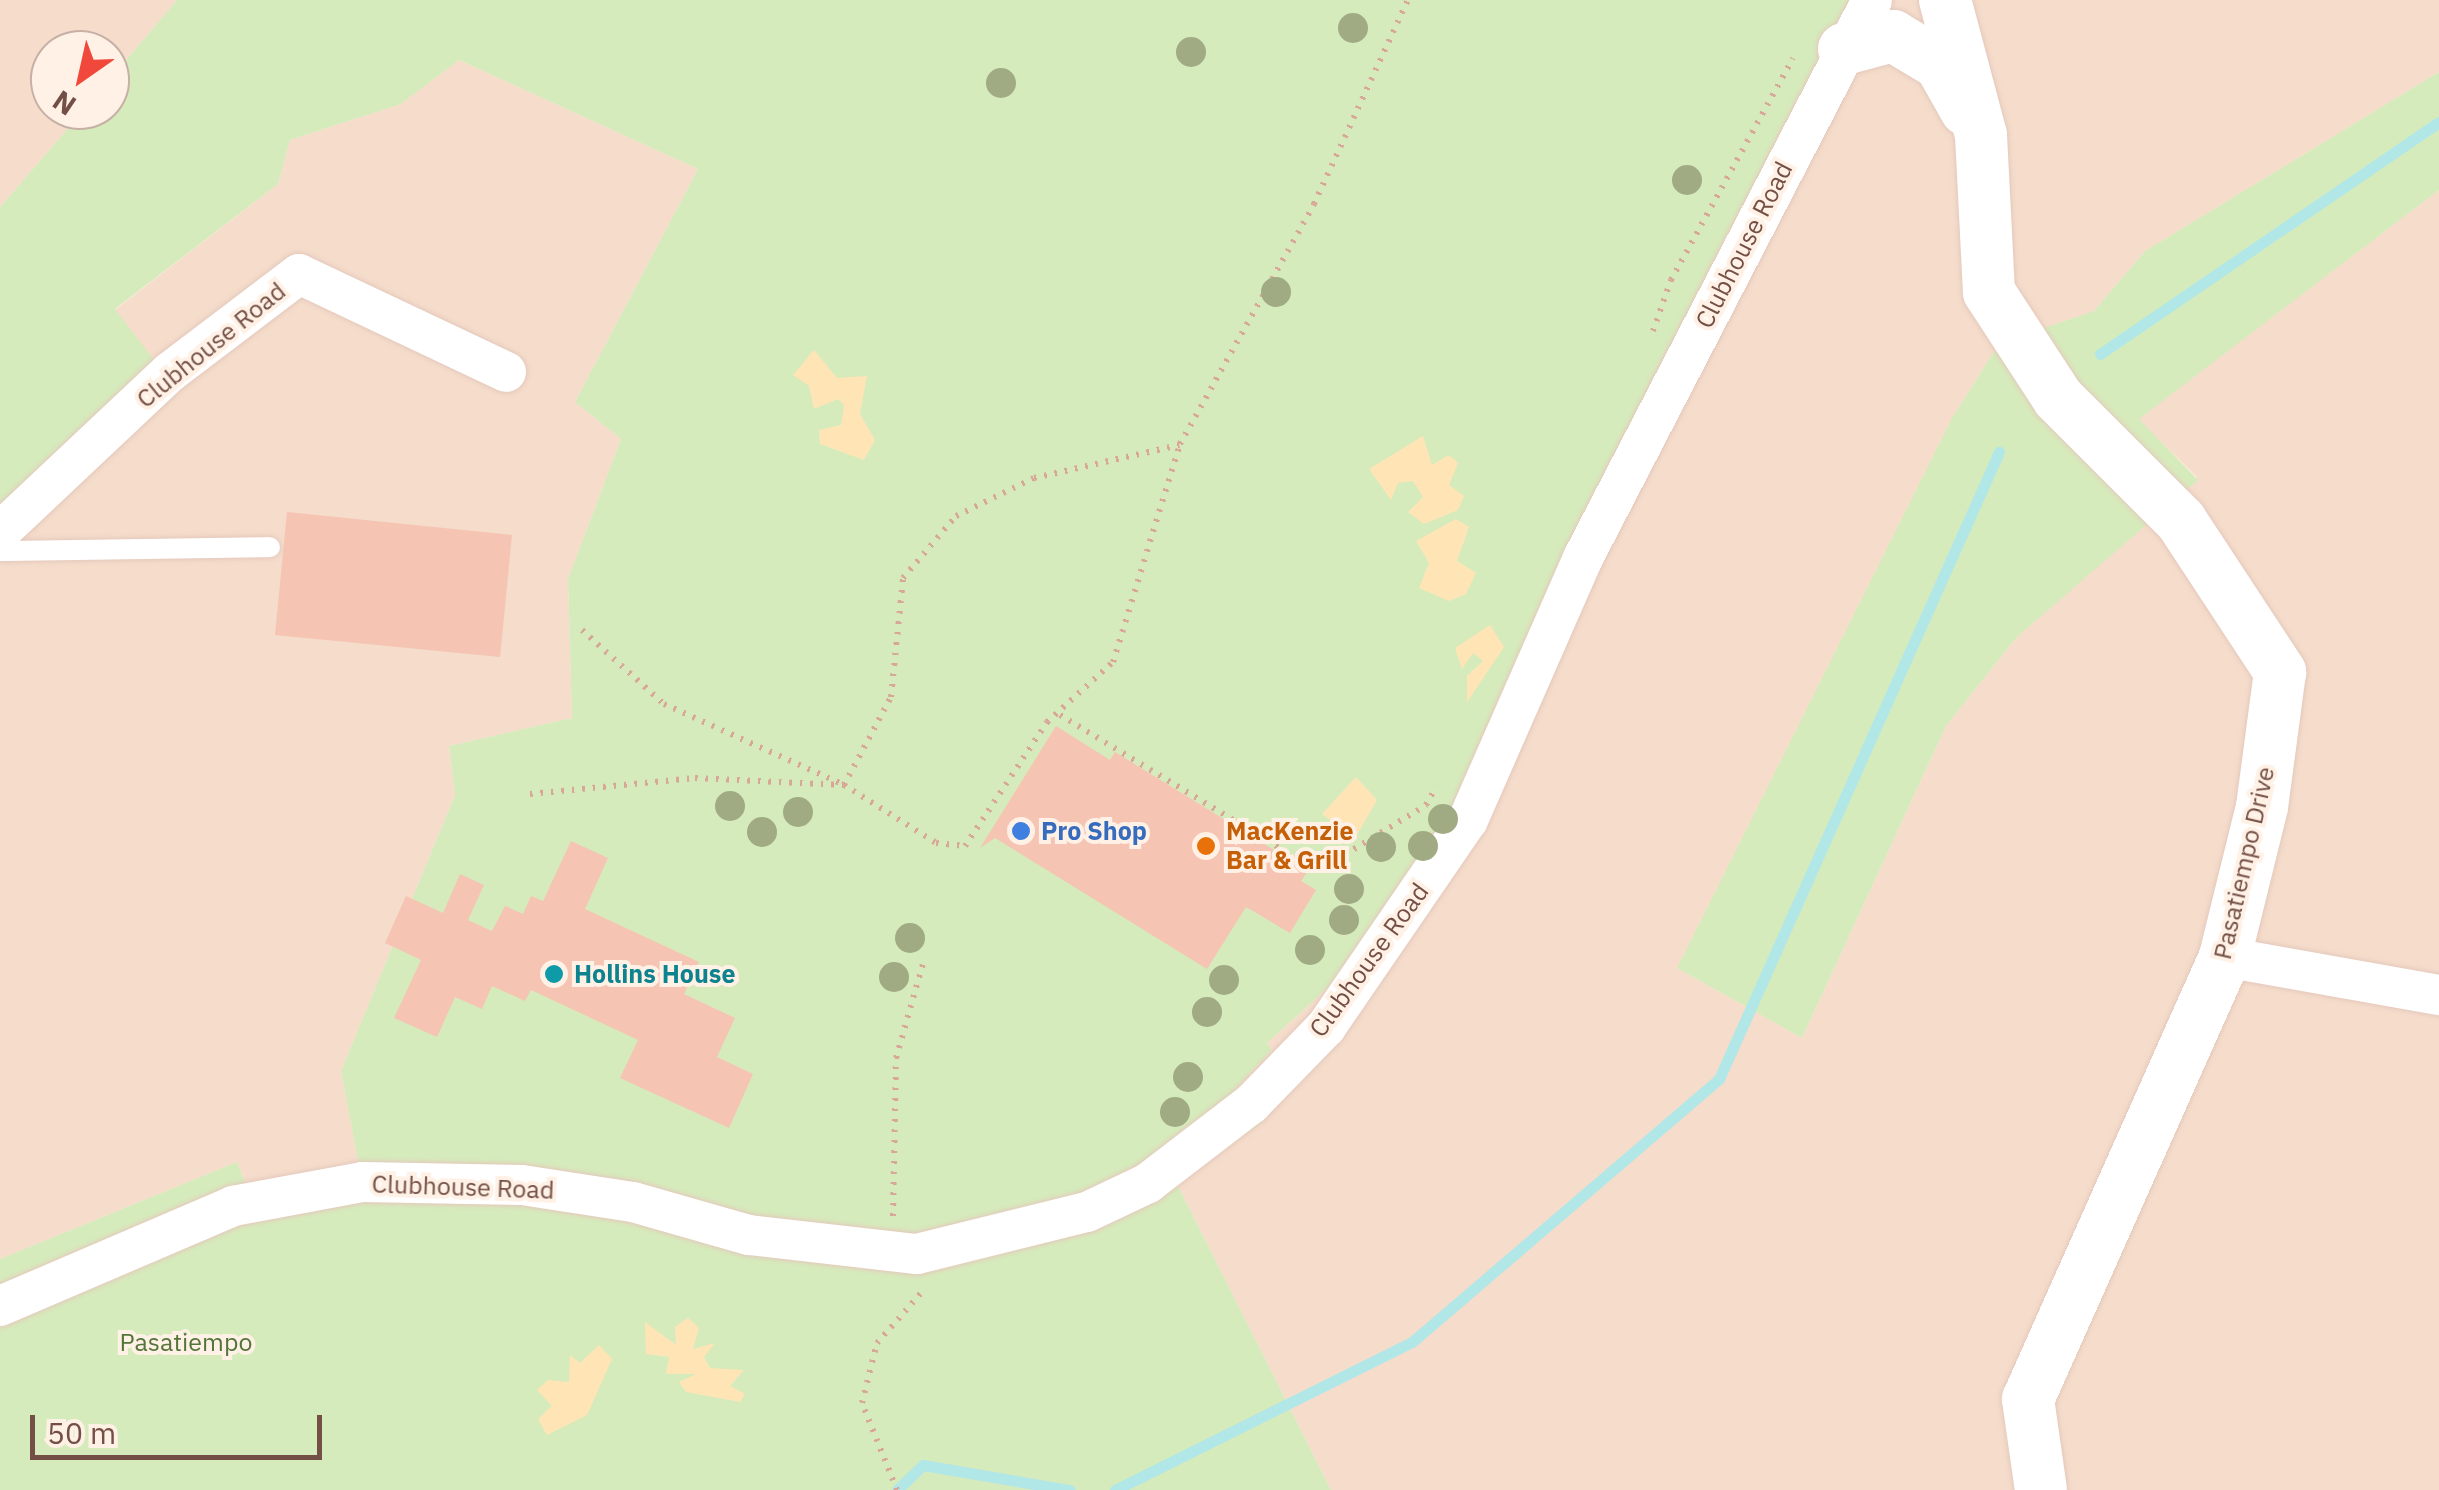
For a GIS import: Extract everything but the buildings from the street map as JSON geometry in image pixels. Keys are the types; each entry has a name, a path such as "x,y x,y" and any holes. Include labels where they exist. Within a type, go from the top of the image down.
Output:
{"street":[{"name":"Clubhouse Road","path":"0,1306 233,1206 362,1182 522,1184 634,1202 749,1235 916,1254 1088,1212 1148,1183 1251,1104 1326,1026 1468,820 1583,558 1820,51 1872,0"},
{"name":"Pasatiempo Drive","path":"1946,0 1982,135 1989,292 2058,398 2181,522 2280,672 2262,807 2225,957 2028,1399 2041,1490"},
{"path":"1968,0 1982,135"},
{"path":"1820,51 1893,36 1940,64 1982,135"},
{"name":"Clubhouse Road","path":"0,532 170,372 299,274 506,372"},
{"path":"2225,957 2439,995"}],"lane":[{"path":"0,551 270,547"}],"path":[{"path":"582,630 664,704 844,785 936,843 964,846 1060,715 1112,662 1180,444 1314,204 1408,0"},
{"path":"1645,352 1671,280 1820,51"},
{"path":"844,785 891,697 903,578 956,516 1034,478 1180,444"},
{"path":"1060,715 1318,871 1426,804 1446,771"},
{"path":"530,794 711,777 844,785"},
{"path":"897,1490 862,1404 877,1343 933,1279 894,1226 890,1136 896,1058 923,964"}],"shaded area":[{"path":"0,0 177,0 130,55 130,30 30,30 30,130 67,130 0,207"},
{"path":"1866,0 2439,0 2439,72 2145,251 2094,311 1999,343 1951,420 1677,968 1802,1038 1946,726 2016,638 2197,477 2138,419 2439,190 2439,1490 1331,1490 1174,1178 1264,1121 1233,1090 1272,1050 1267,1043 1350,968"},
{"path":"459,60 698,169 575,402 621,439 568,579 572,718 449,746 455,795 341,1071 362,1182 257,1212 237,1162 0,1259 0,550 115,310 278,184 290,140 401,104"}],"green space":[{"name":"Pasatiempo","path":"177,0 1866,0 1509,729 1350,968 1267,1043 1272,1050 1234,1090 1264,1122 1174,1178 1331,1490 0,1490 0,1259 237,1162 257,1212 362,1182 341,1071 455,795 449,746 572,718 568,579 621,439 575,402 698,169 459,60 401,104 290,140 278,184 115,309 167,377 0,550 0,207 67,130 130,130 130,55"},
{"path":"2439,72 2439,190 2139,419 2198,480 2016,638 1946,726 1802,1038 1677,968 1951,420 1999,343 2094,311 2145,251"}],"sand":[{"path":"814,350 837,378 867,376 860,414 875,440 864,460 820,444 819,430 841,425 844,405 838,399 814,409 809,386 793,375"},
{"path":"1423,436 1432,465 1449,455 1458,463 1449,485 1464,496 1458,510 1424,524 1408,512 1423,497 1413,481 1398,483 1391,500 1369,469"},
{"path":"1456,519 1469,527 1457,561 1476,573 1466,594 1449,601 1419,588 1429,563 1416,541"},
{"path":"1490,625 1504,647 1467,702 1467,676 1483,661 1473,653 1462,669 1455,648"},
{"path":"1356,777 1377,800 1355,838 1322,814"},
{"path":"688,1318 699,1328 693,1349 715,1343 704,1357 710,1368 744,1370 730,1386 745,1394 740,1402 686,1392 679,1382 696,1374 666,1374 669,1357 646,1354 645,1322 676,1345 675,1327"},
{"path":"599,1345 612,1359 587,1415 547,1435 538,1419 552,1406 537,1390 548,1380 569,1382 570,1355 580,1363"}],"waterway":[{"path":"2100,354 2439,122"},
{"path":"1115,1490 1412,1342 1719,1079 1999,452"},
{"path":"897,1490 923,1465 1070,1490"}],"place":[{"name":"Pro Shop","path":"1021,831"},
{"name":"MacKenzie Bar & Grill","path":"1206,846"},
{"name":"Hollins House","path":"554,974"}]}
